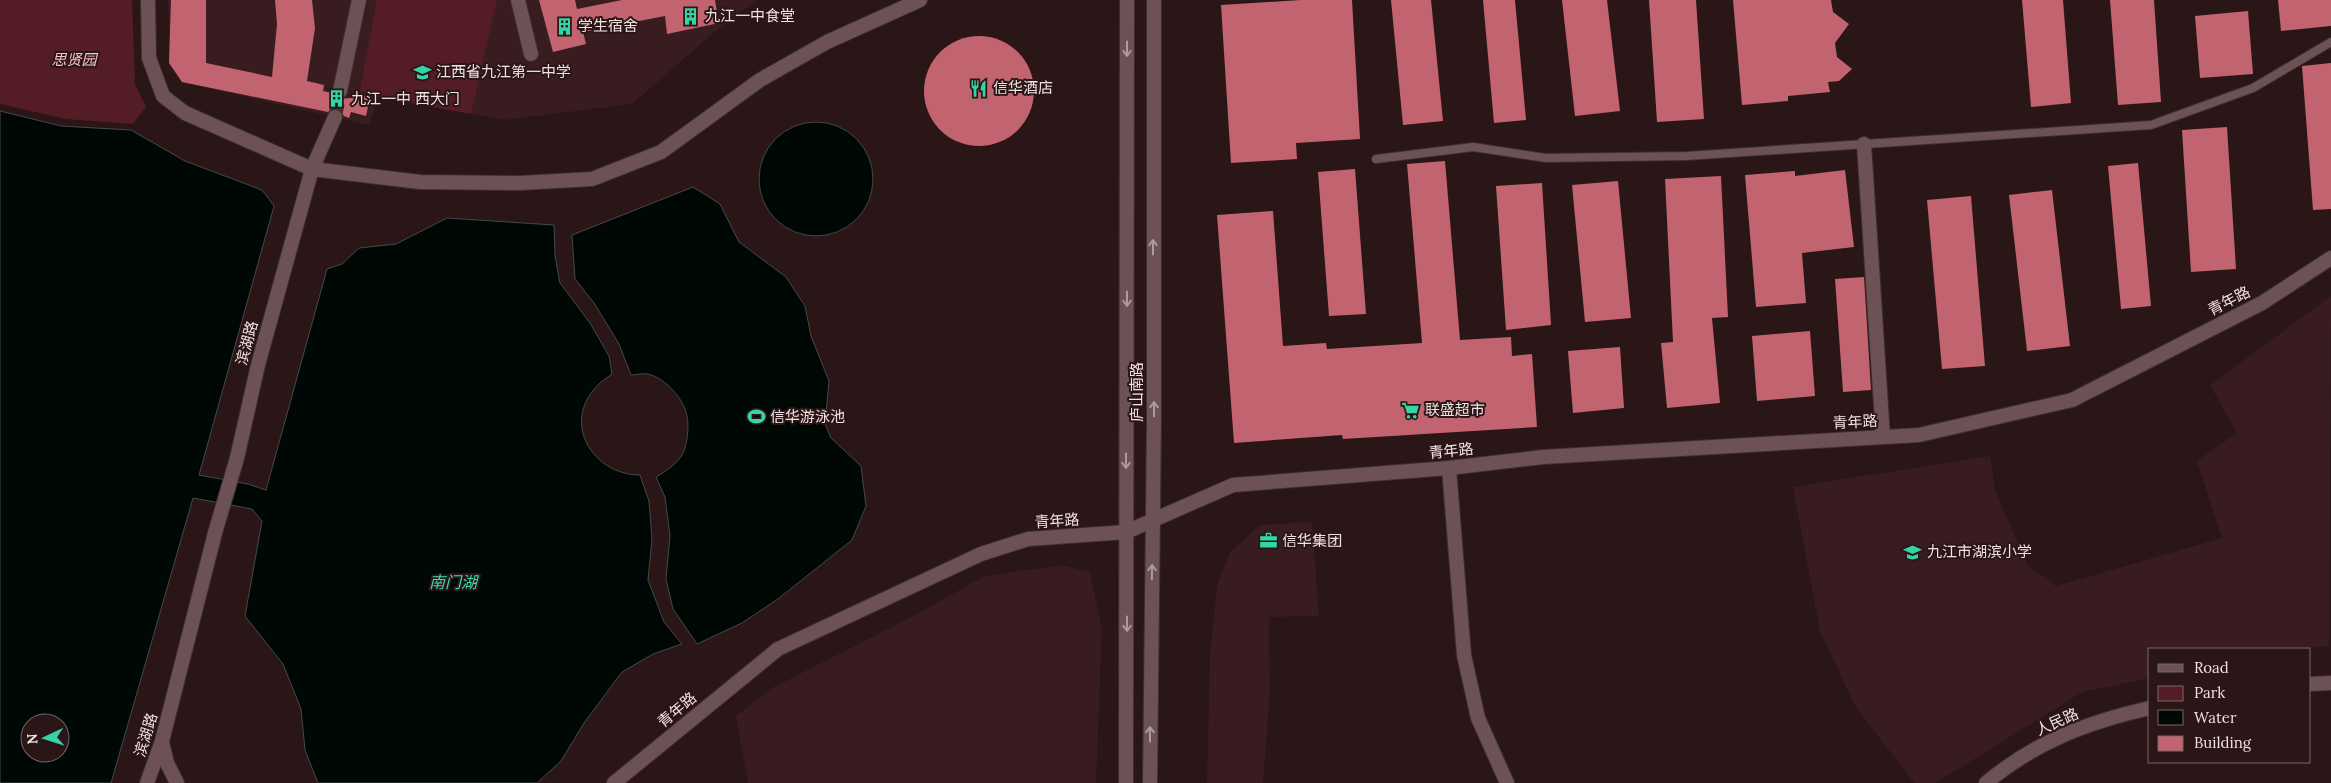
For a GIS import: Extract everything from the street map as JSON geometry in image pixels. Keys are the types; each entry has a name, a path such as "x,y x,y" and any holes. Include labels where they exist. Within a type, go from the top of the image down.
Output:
{"street":[{"path":"148,0 149,58 163,96 184,113 312,169 420,182 520,182 592,179 661,152 760,80 827,42 920,0"},
{"path":"340,91 359,0"},
{"path":"518,0 531,54"},
{"name":"庐山南路","path":"1126,783 1127,0"},
{"name":"庐山南路","path":"1150,783 1154,0"},
{"name":"滨湖路","path":"147,783 162,741 215,533 237,458 258,365 312,169 334,117"},
{"path":"1864,144 1883,437"},
{"name":"青年路","path":"614,783 778,649 981,554 1028,540 1126,532 1233,486 1449,468 1542,456 1918,435 2072,400 2262,303 2331,258"},
{"path":"1449,468 1464,655 1478,718 1507,783"},
{"path":"2311,684 2331,683"},
{"name":"人民路","path":"1986,783 2000,771 2055,737 2118,715 2148,708"},
{"path":"162,741 167,763 177,783"}],"lane":[{"path":"1376,159 1473,148 1546,158 1686,156 2151,125 2253,88 2331,42"}],"shaded area":[{"name":"江西省九江第一中学","path":"168,0 757,0 718,29 632,104 504,120 378,97 369,125 181,82 170,62"},
{"name":"九江市湖滨小学","path":"2331,296 2329,646 2310,648 2148,648 2148,678 2082,692 1936,783 1914,783 1855,706 1820,631 1793,487 1990,456 1995,490 2028,566 2056,586 2222,538 2197,461 2237,433 2210,385"},
{"path":"1312,522 1319,616 1269,617 1270,693 1263,783 1207,783 1210,654 1217,586 1230,552 1260,525"},
{"path":"1062,565 1090,572 1102,630 1096,783 748,783 736,716 772,688 902,622 985,576"}],"green space":[{"name":"思贤园","path":"0,0 132,0 135,84 146,107 133,124 66,119 0,104"},
{"path":"377,0 497,0 471,114 377,97 360,91"}],"water":[{"name":"南门湖","path":"0,111 61,126 131,130 185,161 262,190 274,206 199,475 248,484 266,490 327,269 342,264 359,248 396,244 447,218 554,225 555,256 560,283 590,323 609,356 612,374 599,384 587,400 582,416 582,430 587,444 596,457 608,466 623,473 640,475 649,501 652,539 648,580 664,622 682,644 653,654 622,672 584,723 561,761 537,783 318,783 305,750 301,709 283,664 245,616 262,521 252,509 193,498 111,783 0,783"},
{"path":"816,122 838,127 856,139 868,157 873,179 868,201 856,219 838,231 816,236 794,231 776,219 764,201 759,179 764,157 776,139 794,127"},
{"name":"信华游泳池","path":"693,187 720,204 739,242 786,277 805,306 811,336 829,381 825,424 831,438 861,466 866,506 852,540 778,599 742,623 697,644 673,609 666,579 670,536 665,497 656,477 676,463 684,451 688,430 687,414 679,398 659,378 647,374 631,375 619,344 594,303 575,279 572,235"}],"building":[{"path":"171,0 206,0 206,63 272,77 277,24 275,0 312,0 315,28 307,81 324,85 323,91 332,93 338,99 351,98 352,93 370,97 366,116 351,112 349,118 334,108 328,112 182,82 169,63"},
{"path":"539,0 575,0 577,9 622,0 715,0 719,23 667,34 665,16 583,32 586,44 553,52"},
{"path":"1301,0 1352,0 1360,139 1296,143 1297,159 1231,163 1221,5"},
{"path":"1391,0 1431,0 1443,121 1403,125"},
{"path":"1483,0 1515,0 1526,120 1494,123"},
{"path":"1562,0 1607,0 1620,111 1575,116"},
{"path":"1649,0 1696,0 1704,119 1657,122"},
{"path":"1733,0 1831,0 1833,12 1849,24 1835,43 1837,57 1852,69 1839,81 1828,82 1830,92 1788,96 1788,101 1742,105"},
{"path":"2022,0 2063,0 2071,103 2031,107"},
{"path":"2110,0 2154,0 2161,102 2118,105"},
{"path":"2278,0 2331,0 2331,26 2281,31"},
{"path":"2248,11 2253,74 2200,78 2195,16"},
{"name":"信华酒店","path":"979,36 1000,40 1018,52 1030,70 1034,91 1030,112 1018,130 1000,142 979,146 958,142 940,130 928,112 924,91 928,70 940,52 958,40"},
{"path":"2331,63 2331,209 2313,210 2302,66"},
{"path":"2227,127 2236,269 2191,272 2182,130"},
{"path":"1445,161 1460,340 1511,337 1512,356 1532,354 1537,427 1343,439 1342,435 1234,443 1217,215 1273,211 1283,346 1326,343 1327,349 1422,343 1407,164"},
{"path":"2138,163 2151,306 2121,309 2108,166"},
{"path":"1355,169 1366,314 1329,316 1318,172"},
{"path":"1845,170 1854,247 1802,253 1806,303 1756,307 1745,175 1795,171 1795,176"},
{"path":"1721,176 1728,317 1712,318 1720,403 1667,408 1661,343 1673,342 1665,179"},
{"path":"1618,181 1631,318 1585,322 1572,185"},
{"path":"1542,183 1551,325 1506,330 1496,186"},
{"path":"2052,190 2070,346 2027,351 2009,195"},
{"path":"1971,196 1985,366 1942,369 1927,200"},
{"path":"1864,277 1871,390 1843,392 1835,279"},
{"path":"1810,331 1815,396 1757,401 1752,336"},
{"path":"1620,347 1624,408 1573,413 1568,351"}],"tunnel":[{"path":"335,117 340,91"}],"place":[{"name":"九江一中食堂","path":"691,16"},
{"name":"学生宿舍","path":"564,26"},
{"name":"江西省九江第一中学","path":"422,72"},
{"name":"信华酒店","path":"979,88"},
{"name":"九江一中 西大门","path":"337,99"},
{"name":"联盛超市","path":"1411,410"},
{"name":"信华游泳池","path":"756,417"},
{"name":"信华集团","path":"1268,541"},
{"name":"九江市湖滨小学","path":"1913,552"}]}
